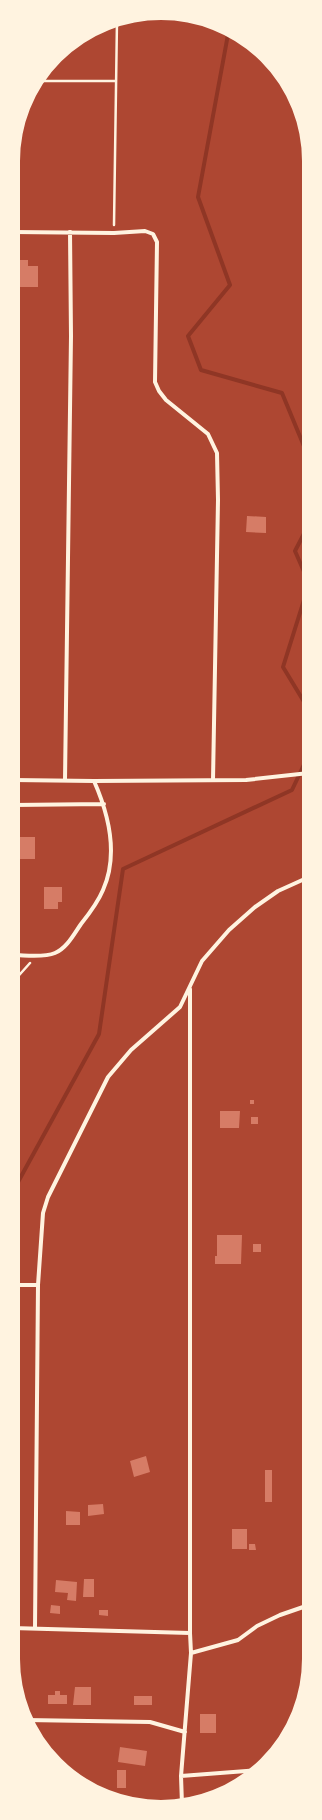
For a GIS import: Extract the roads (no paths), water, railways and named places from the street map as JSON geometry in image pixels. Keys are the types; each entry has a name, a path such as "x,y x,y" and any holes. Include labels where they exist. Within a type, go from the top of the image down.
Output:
{"street":[{"path":"19,232 114,233 144,231 153,234 157,242 155,382 159,391 166,400 208,434 217,453 218,500 213,780"},
{"path":"65,780 71,336 70,232"},
{"path":"19,780 246,780 303,774"},
{"path":"19,955 55,953 65,947 103,890 110,864 112,837 104,804 94,781"},
{"path":"19,805 104,804"},
{"path":"35,1628 38,1285 43,1212 48,1197 71,1154 91,1109 108,1077 131,1050 180,1007 202,961 229,930 255,907 278,891 303,879"},
{"path":"182,1800 181,1776 191,1653 190,986"},
{"path":"19,1285 38,1285"},
{"path":"191,1653 238,1640 257,1626 280,1615 303,1607"},
{"path":"19,1628 190,1633"},
{"path":"33,1720 150,1722 185,1732"},
{"path":"181,1776 249,1771"}],"waterway":[{"path":"228,36 198,197 230,285 188,336 201,370 282,393 303,444"},
{"path":"303,536 295,551 303,569"},
{"path":"303,603 283,667 303,700"},
{"path":"19,1180 99,1034 123,869 292,790 303,767"}]}
